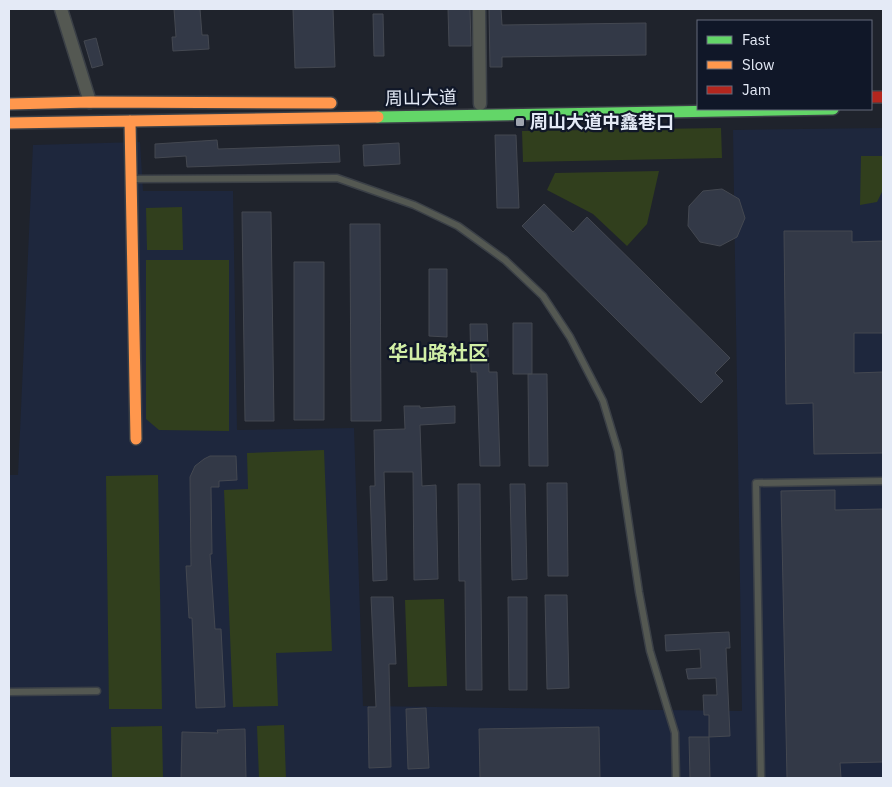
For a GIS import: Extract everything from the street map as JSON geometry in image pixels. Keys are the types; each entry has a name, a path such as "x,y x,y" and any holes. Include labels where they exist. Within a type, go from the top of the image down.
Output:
{"main road":[{"path":"9,104 90,102 344,103"},
{"name":"周山大道","path":"476,104 500,103"},
{"name":"周山大道","path":"9,123 774,110"},
{"path":"130,121 136,439"}],"street":[{"path":"61,9 90,102"},
{"path":"476,104 479,9"}],"lane":[{"path":"131,179 337,178 414,205 458,226 505,260 543,296 570,337 603,401 618,451 639,592 650,651 675,733 676,778"},
{"path":"761,778 756,483 883,481"},
{"path":"9,692 98,692"}],"shaded area":[{"path":"883,128 883,778 9,778 9,475 18,475 33,145 140,142 143,191 233,191 237,430 354,428 363,706 742,711 733,130"}],"green space":[{"path":"721,128 722,158 523,162 522,131"},
{"path":"861,156 883,156 882,192 877,202 860,205"},
{"path":"659,171 647,224 627,246 593,214 547,190 555,173"},
{"path":"182,207 183,250 147,250 146,208"},
{"path":"146,260 229,260 229,431 159,430 146,419"},
{"path":"324,450 332,651 276,653 278,706 233,707 224,490 248,489 247,453"},
{"path":"158,475 162,709 109,709 106,476"},
{"path":"444,599 447,686 408,687 405,600"},
{"path":"284,725 286,778 259,778 257,726"},
{"path":"162,726 163,778 112,778 111,727"}],"building":[{"path":"174,9 200,9 202,35 208,35 209,49 173,51 172,37 176,37"},
{"path":"293,9 333,9 335,67 295,68"},
{"path":"448,9 470,9 471,46 449,46"},
{"path":"489,9 501,9 502,25 646,23 646,55 502,57 502,67 490,67"},
{"path":"373,14 383,14 384,56 374,56"},
{"path":"96,38 103,65 92,68 84,41"},
{"path":"495,135 516,135 519,208 497,208"},
{"path":"217,140 218,149 339,145 340,162 187,167 186,156 155,158 155,144"},
{"path":"399,143 400,164 364,166 363,145"},
{"path":"722,189 739,199 745,218 737,237 720,246 700,242 688,226 689,206 703,191"},
{"path":"544,204 573,232 587,217 730,358 715,373 723,381 701,403 522,226"},
{"path":"242,212 271,212 274,421 245,421"},
{"path":"350,224 380,224 381,421 351,421"},
{"path":"784,231 852,231 852,242 883,241 883,333 854,333 854,373 883,372 883,453 814,454 813,403 786,404"},
{"path":"294,262 324,262 324,420 294,420"},
{"path":"429,269 447,269 447,337 429,336"},
{"path":"513,323 532,323 532,374 513,374"},
{"path":"470,324 487,324 489,372 497,372 500,466 480,466 477,372 471,372"},
{"path":"528,374 547,374 548,466 529,466"},
{"path":"404,406 420,406 420,408 455,406 455,423 420,425 422,486 436,485 438,579 414,580 413,472 384,472 387,580 373,581 370,486 375,486 374,430 405,429"},
{"path":"210,456 236,456 237,480 219,481 219,487 211,487 212,554 210,554 215,629 221,629 225,707 196,708 192,618 189,618 186,566 191,566 190,477 195,466"},
{"path":"547,483 567,483 568,576 548,576"},
{"path":"458,484 480,484 482,690 466,690 465,581 459,581"},
{"path":"510,484 525,484 527,579 512,580"},
{"path":"835,490 835,510 883,509 883,762 840,763 841,778 787,778 781,491"},
{"path":"545,595 567,595 569,688 547,689"},
{"path":"371,597 393,597 396,664 389,664 391,767 369,768 368,707 376,707"},
{"path":"508,597 527,597 527,690 509,690"},
{"path":"729,632 730,648 726,648 730,736 709,737 709,715 704,715 703,695 717,695 716,678 688,679 686,669 701,668 700,649 666,651 665,635"},
{"path":"426,708 429,768 408,769 406,709"},
{"path":"599,727 600,778 480,778 479,729"},
{"path":"245,729 246,778 181,778 182,732 218,733 217,730"},
{"path":"689,737 709,737 710,778 690,778"}],"traffic: fast":[{"path":"378,117 776,110"}],"traffic: slow":[{"path":"9,104 90,102 331,103"},
{"path":"9,123 378,117"},
{"path":"130,121 136,439"}],"traffic: jam":[{"path":"872,97 883,97"}],"place":[{"name":"周山大道中鑫巷口","path":"520,122"}],"district":[{"name":"华山路社区","path":"438,353"}]}
